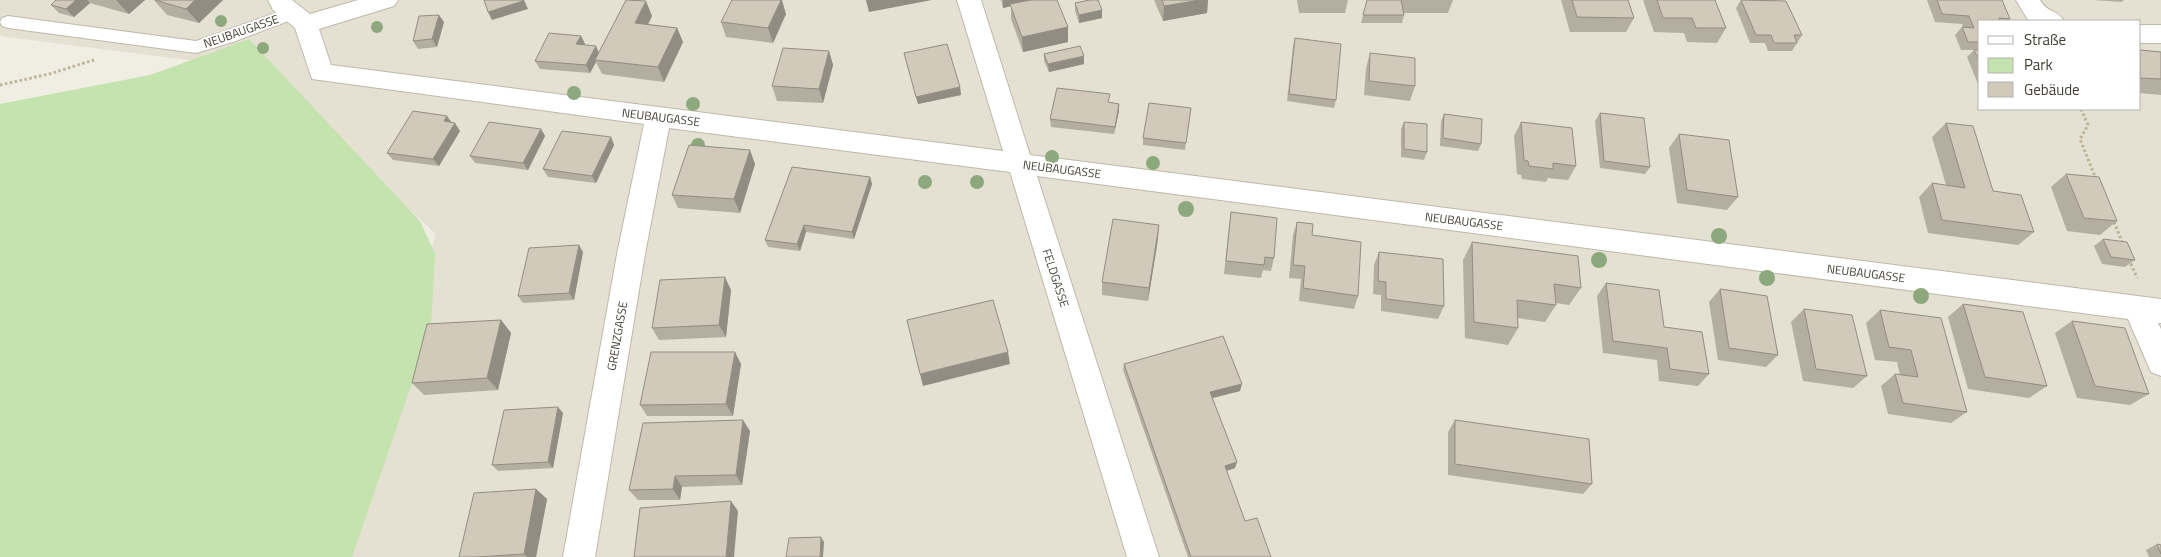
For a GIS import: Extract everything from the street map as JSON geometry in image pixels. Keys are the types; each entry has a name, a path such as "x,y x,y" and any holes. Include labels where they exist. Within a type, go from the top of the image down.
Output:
{"street":[{"path":"293,12 386,0"},
{"name":"FELDGASSE","path":"969,0 1019,164 1107,436 1143,557"},
{"path":"2028,0 2036,14 2050,20"},
{"name":"NEUBAUGASSE","path":"293,12 321,73 2150,309"},
{"path":"2141,34 2161,34"},
{"name":"GRENZGASSE","path":"579,557 631,254 658,117"},
{"path":"2150,309 2161,363"}],"lane":[{"name":"NEUBAUGASSE","path":"8,22 196,47 227,38 293,12"}],"path":[{"path":"0,85 49,74 96,59"},
{"path":"2081,110 2088,125 2080,139 2099,185"},
{"path":"2114,222 2125,249"},
{"path":"2129,258 2133,268"}],"shaded area":[{"path":"0,0 2161,0 2161,557 340,557 436,234 257,69 0,36"}],"green space":[{"path":"249,39 420,221 435,253 431,328 352,557 0,557 0,104 150,75"}],"building":[{"path":"56,0 76,0 66,9 51,5"},
{"path":"155,0 195,0 186,9"},
{"path":"484,0 523,0 523,1 488,12"},
{"path":"626,0 646,1 635,23 677,28 658,67 595,60"},
{"path":"732,0 781,0 768,28 721,22"},
{"path":"1031,0 1057,0 1068,27 1022,37 1010,4"},
{"path":"1098,0 1102,10 1079,15 1075,3"},
{"path":"1162,0 1200,0 1164,6"},
{"path":"1367,0 1401,0 1404,15 1363,15"},
{"path":"1572,0 1628,0 1634,18 1577,17"},
{"path":"1657,0 1715,0 1726,28 1696,28 1692,18 1663,18"},
{"path":"1741,0 1786,1 1802,35 1794,35 1797,43 1774,43 1771,35 1756,35"},
{"path":"1937,0 2002,0 2010,19 1978,20 1978,42 1968,42 1962,27 1974,28 1969,16 1942,14"},
{"path":"439,15 432,39 413,41 419,16"},
{"path":"549,33 581,36 576,44 596,46 586,65 535,61"},
{"path":"1295,38 1341,44 1336,100 1289,94"},
{"path":"947,44 960,87 916,97 904,53"},
{"path":"1080,46 1084,56 1048,64 1044,54"},
{"path":"783,48 829,51 819,89 772,86"},
{"path":"1974,50 1978,50 1978,59"},
{"path":"2141,50 2161,52 2161,79 2141,78"},
{"path":"1370,53 1415,58 1415,86 1369,81"},
{"path":"1057,88 1110,94 1108,102 1119,104 1115,127 1050,119"},
{"path":"1149,103 1191,108 1186,143 1143,138"},
{"path":"413,111 447,116 444,121 455,123 433,159 387,153"},
{"path":"1600,113 1644,118 1650,167 1604,161"},
{"path":"1444,114 1482,119 1481,144 1443,138"},
{"path":"489,122 541,129 523,163 470,156"},
{"path":"1404,122 1427,124 1427,152 1404,149"},
{"path":"1521,122 1572,128 1576,166 1553,163 1553,169 1529,166 1528,161 1524,160"},
{"path":"1946,123 1973,126 1993,191 2021,195 2034,232 1942,220 1932,183 1965,188"},
{"path":"562,131 611,137 592,176 543,169"},
{"path":"1679,134 1729,140 1738,197 1687,190"},
{"path":"689,145 750,150 734,199 672,195"},
{"path":"792,167 870,177 852,232 804,225 797,244 765,240"},
{"path":"2066,174 2099,177 2117,221 2084,218"},
{"path":"1231,212 1277,218 1274,258 1265,257 1264,265 1226,261"},
{"path":"1113,219 1159,225 1149,288 1102,282"},
{"path":"1297,222 1313,224 1312,235 1361,242 1358,296 1303,288 1305,266 1293,265"},
{"path":"2103,239 2127,242 2135,260 2111,257"},
{"path":"1472,242 1578,256 1581,288 1554,284 1556,305 1517,300 1518,328 1474,322"},
{"path":"579,245 569,293 518,296 529,248"},
{"path":"1379,252 1443,259 1444,306 1386,299 1386,282 1378,281"},
{"path":"725,277 719,325 652,328 660,280"},
{"path":"1606,283 1659,290 1664,327 1702,332 1709,374 1670,369 1667,348 1613,341"},
{"path":"1720,289 1767,296 1778,355 1729,348"},
{"path":"993,300 1008,352 920,374 907,320"},
{"path":"1963,304 2023,312 2047,386 1985,377"},
{"path":"1804,309 1852,315 1867,376 1816,369"},
{"path":"1880,310 1941,318 1967,412 1903,403 1895,374 1918,377 1911,350 1889,347"},
{"path":"501,320 487,378 412,383 427,324"},
{"path":"2072,321 2125,328 2149,394 2095,386"},
{"path":"1223,336 1242,384 1210,392 1237,462 1225,466 1245,521 1257,518 1271,557 1191,557 1124,364"},
{"path":"651,352 735,352 726,404 640,405"},
{"path":"558,407 548,462 492,465 504,410"},
{"path":"743,420 736,475 675,476 673,489 629,490 643,423"},
{"path":"1455,420 1589,439 1592,484 1455,464"},
{"path":"536,489 524,554 459,557 474,493"},
{"path":"731,501 726,557 634,557 640,508"},
{"path":"821,537 820,557 786,557 789,538"},
{"path":"2157,544 2161,545 2161,554"}]}
